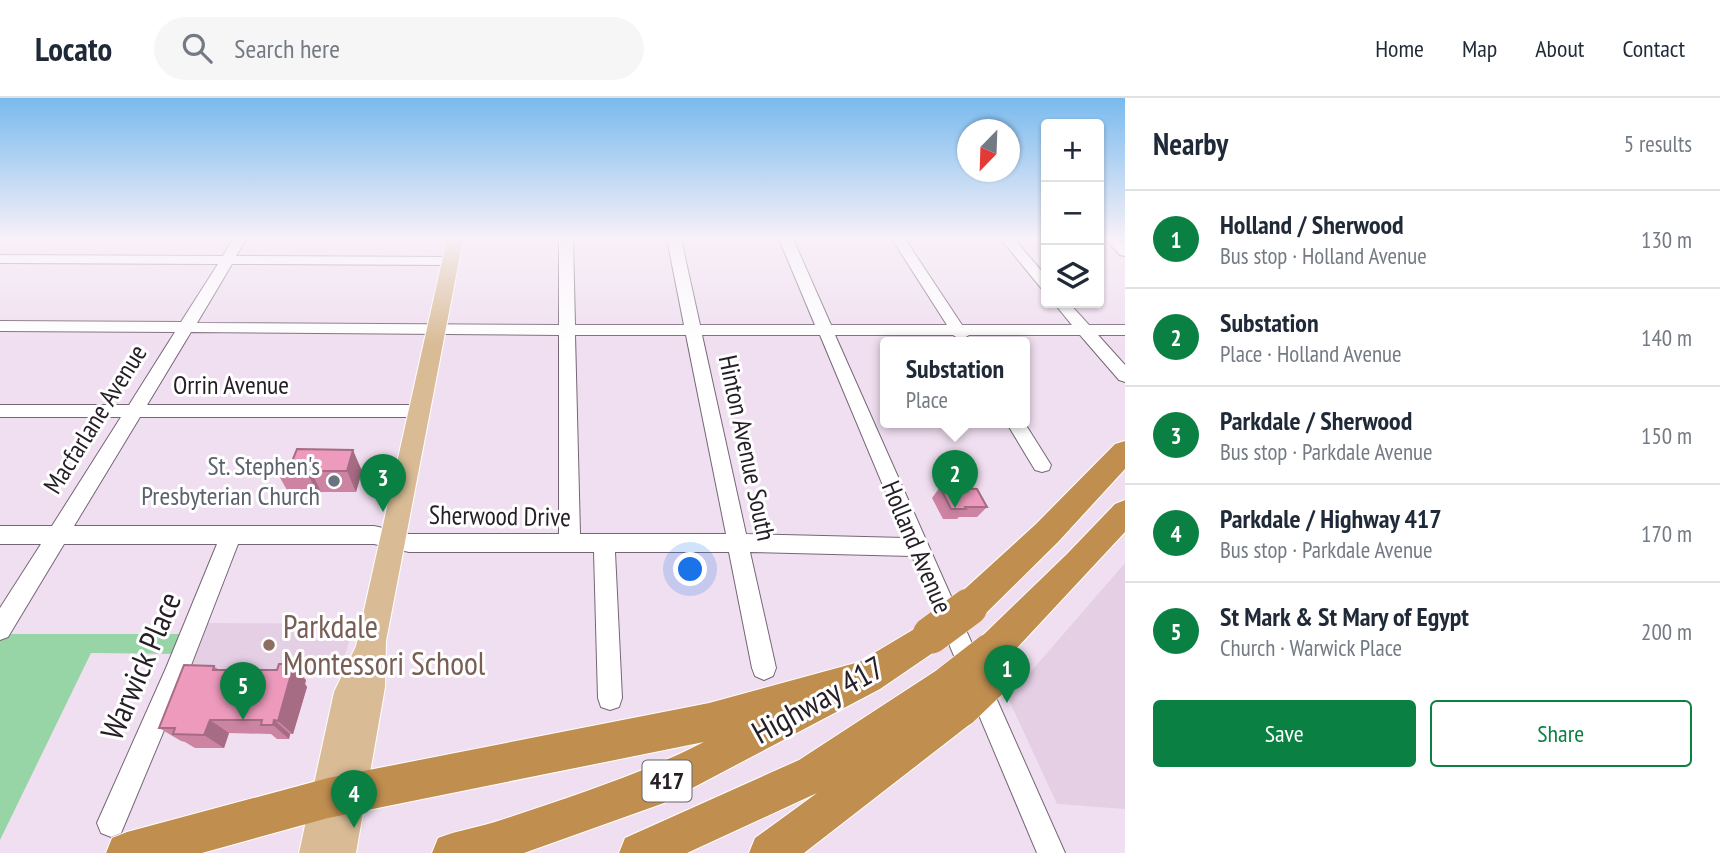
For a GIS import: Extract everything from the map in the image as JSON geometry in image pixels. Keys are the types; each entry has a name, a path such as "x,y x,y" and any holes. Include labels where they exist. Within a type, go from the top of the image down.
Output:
{"highway":[{"name":"Highway 417","path":"453,853 497,842 664,783 867,677 969,607 1047,533 1125,452"},
{"path":"770,853 998,658 1125,512"},
{"path":"119,838 709,722 867,677"},
{"name":"417","path":"640,853 813,774 956,695"}],"main road":[{"path":"338,853 340,795 350,692 371,640 447,274"},
{"path":"317,853 340,795"}],"street":[{"name":"Macfarlane Avenue","path":"0,629 218,274"},
{"path":"566,274 570,545"},
{"name":"Hinton Avenue South","path":"682,274 764,668"},
{"name":"Holland Avenue","path":"801,274 1051,853"},
{"path":"921,274 961,335"},
{"path":"1065,308 1125,376"},
{"path":"0,326 824,329 961,335 1082,329 1125,330"},
{"name":"Orrin Avenue","path":"0,411 419,411"},
{"path":"1019,428 1042,465"},
{"name":"Warwick Place","path":"119,838 176,673 231,534"},
{"name":"Sherwood Drive","path":"0,535 374,535 409,544 738,543 917,547"},
{"path":"604,545 610,698"}],"shaded area":[{"path":"1125,563 1125,809 1057,804 1008,698"},
{"name":"Parkdale Montessori School","path":"200,623 355,624 338,676 178,677"}],"green space":[{"path":"0,634 191,634 183,654 91,653 0,840"}],"building":[{"path":"297,449 353,450 347,471 311,471 309,476 279,476 283,466 291,464"},
{"path":"940,487 977,489 987,507 951,509"},
{"path":"279,664 292,664 292,671 278,721 274,720 273,725 261,725 262,720 210,720 204,735 173,734 175,728 159,728 184,665 214,666 213,670 277,670"}],"place":[{"name":"St. Stephen's Presbyterian Church","path":"334,481"},
{"name":"Substation","path":"955,508"},
{"name":"Parkdale / Sherwood","path":"383,512"},
{"name":"Parkdale Montessori School","path":"269,645"},
{"name":"Holland / Sherwood","path":"1007,703"},
{"name":"St Mark & St Mary of Egypt","path":"243,720"},
{"name":"Parkdale / Highway 417","path":"354,828"}]}
